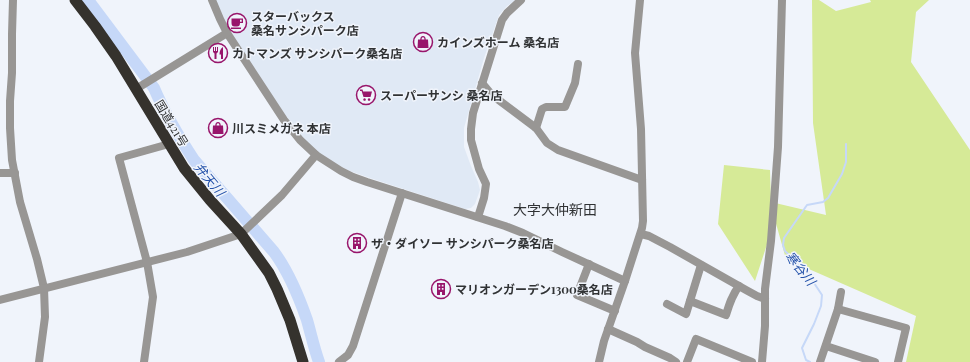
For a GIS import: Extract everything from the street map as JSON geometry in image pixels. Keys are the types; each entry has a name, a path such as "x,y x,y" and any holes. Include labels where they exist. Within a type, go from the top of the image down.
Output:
{"highway":[{"name":"国道421号","path":"75,0 139,87 169,144 188,173 210,200 243,232 269,273 278,289 290,320 303,362"}],"street":[{"path":"13,0 10,121 12,160 20,202 44,288 45,317 40,362"},
{"path":"212,0 227,33 284,120 296,136 316,155 353,177 506,226 626,281"},
{"path":"478,216 484,198 486,184 479,170 471,140 473,113 502,20 521,0"},
{"path":"599,362 604,341 641,234 643,221 641,130 635,53 640,0"},
{"path":"762,362 765,326 765,289 778,146 782,0"},
{"path":"139,87 227,33"},
{"path":"536,128 542,109 546,106 565,107 575,83 578,64"},
{"path":"482,83 492,95 536,128 547,143 558,150 642,180"},
{"path":"144,362 153,297 147,262 119,158 169,144"},
{"path":"0,300 187,252 243,232 282,195 316,155"},
{"path":"0,172 15,173"},
{"path":"339,362 348,355 353,346 402,193"},
{"path":"641,234 649,236 765,299"},
{"path":"589,264 577,296 615,311"},
{"path":"667,304 686,314 701,265"},
{"path":"690,302 726,315 730,302 739,286"},
{"path":"820,362 838,309 841,292"},
{"path":"838,309 906,328 898,362"},
{"path":"608,329 676,362"},
{"path":"687,362 696,339 752,362"},
{"path":"826,346 875,362"}],"shaded area":[{"path":"213,0 516,0 507,6 499,15 484,58 464,128 464,147 480,190 475,204 471,208 465,209 370,178 350,171 317,152 296,131 235,40"}],"green space":[{"path":"812,0 819,0 836,11 871,2 870,0 929,0 916,12 911,62 970,150 970,362 906,362 916,316 786,259 775,220 755,281 718,224 724,165 770,170 771,202 826,215 813,123"}],"waterway":[{"name":"弁天川","path":"88,0 154,88 172,125 194,160 279,259 293,284 307,320 319,362"},
{"name":"寒谷川","path":"810,362 806,360 802,348 821,306 822,295 806,271 785,251 783,245 784,238 807,205 823,202 828,198 842,174 846,162 846,144"}],"place":[{"name":"スターバックス 桑名サンシパーク店","path":"237,23"},
{"name":"カインズホーム 桑名店","path":"423,42"},
{"name":"カトマンズ サンシパーク桑名店","path":"218,53"},
{"name":"スーパーサンシ 桑名店","path":"366,95"},
{"name":"川スミメガネ 本店","path":"218,128"},
{"name":"ザ・ダイソー サンシパーク桑名店","path":"357,243"},
{"name":"マリオンガーデン1300桑名店","path":"441,289"}],"district":[{"name":"大字大仲新田","path":"555,209"}]}
